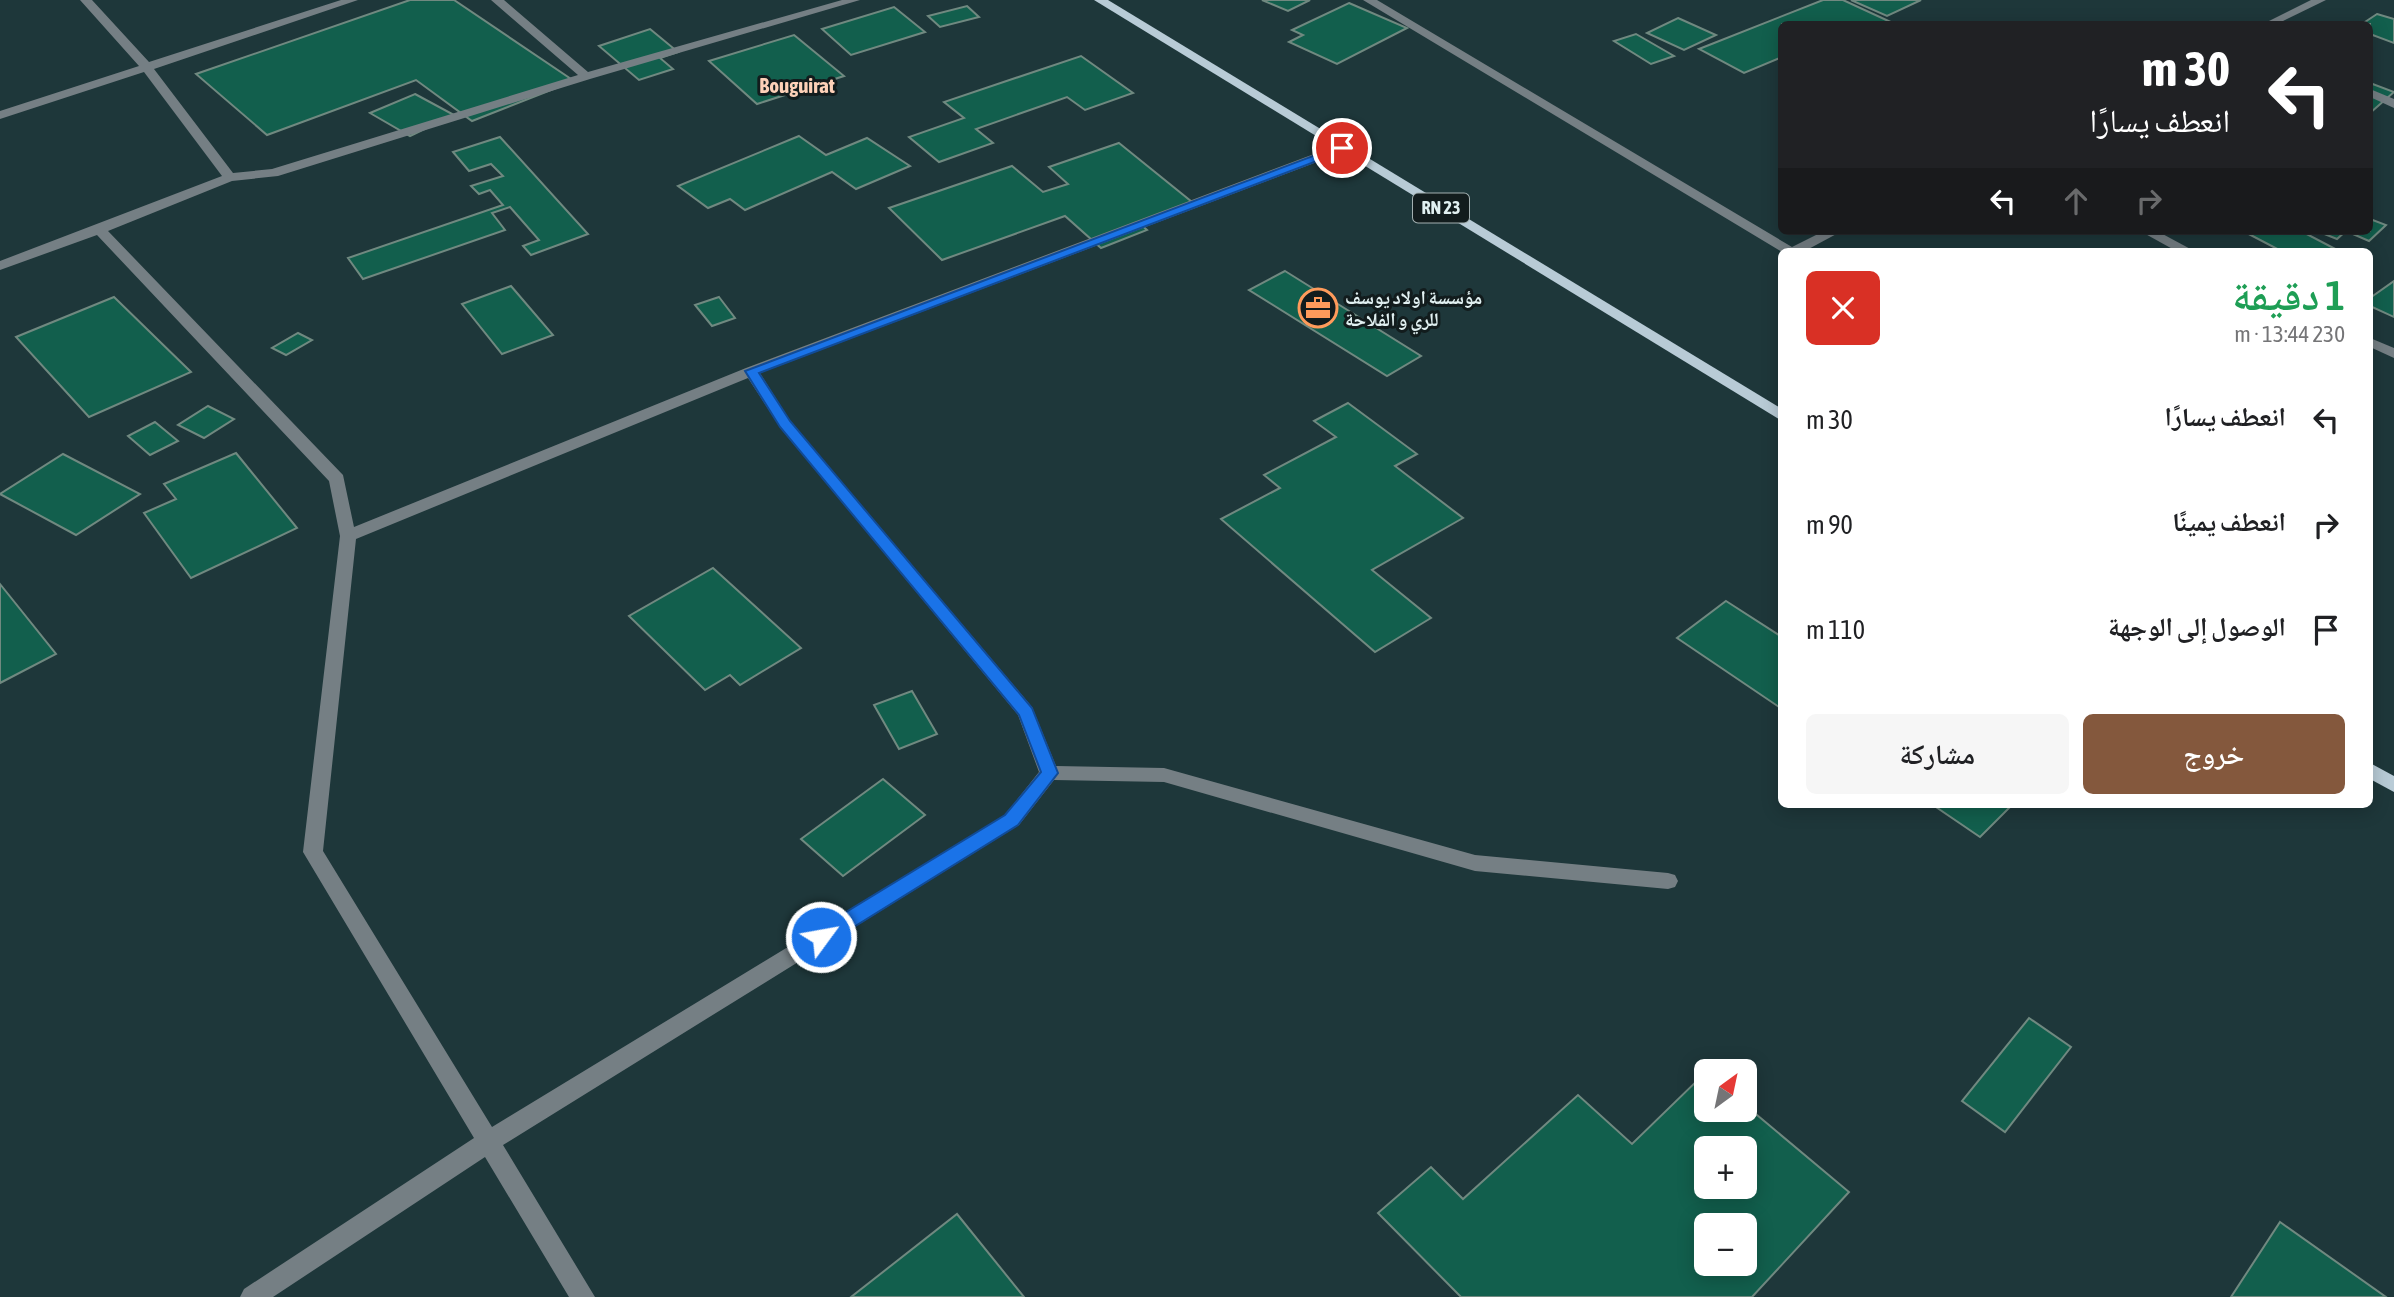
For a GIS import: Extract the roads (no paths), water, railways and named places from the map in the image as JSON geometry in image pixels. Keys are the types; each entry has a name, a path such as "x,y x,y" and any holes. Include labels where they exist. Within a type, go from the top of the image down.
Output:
{"main road":[{"name":"RN 23","path":"1100,0 1778,414"},
{"path":"2373,772 2394,785"}],"street":[{"path":"86,0 146,66 230,177"},
{"path":"0,115 352,0"},
{"path":"497,0 586,76"},
{"path":"0,266 99,230 230,177 273,173 586,76 854,0"},
{"path":"1369,0 1787,248"},
{"path":"2275,21 2320,0"},
{"path":"2373,94 2394,104"},
{"path":"348,536 751,371 1342,148"},
{"path":"99,230 337,479 348,536 313,852 583,1297"},
{"path":"1798,248 1826,235"},
{"path":"2155,235 2181,248"},
{"path":"2373,344 2394,354"},
{"path":"751,371 785,424 1026,712 1049,773"},
{"path":"1049,773 1164,775 1475,863 1668,881"},
{"path":"252,1297 488,1142 1012,820 1049,773"}],"place":[{"name":"مؤسسة اولاد يوسف للري و الفلاحة","path":"1318,308"}],"district":[{"name":"Bouguirat","path":"797,86"}]}
